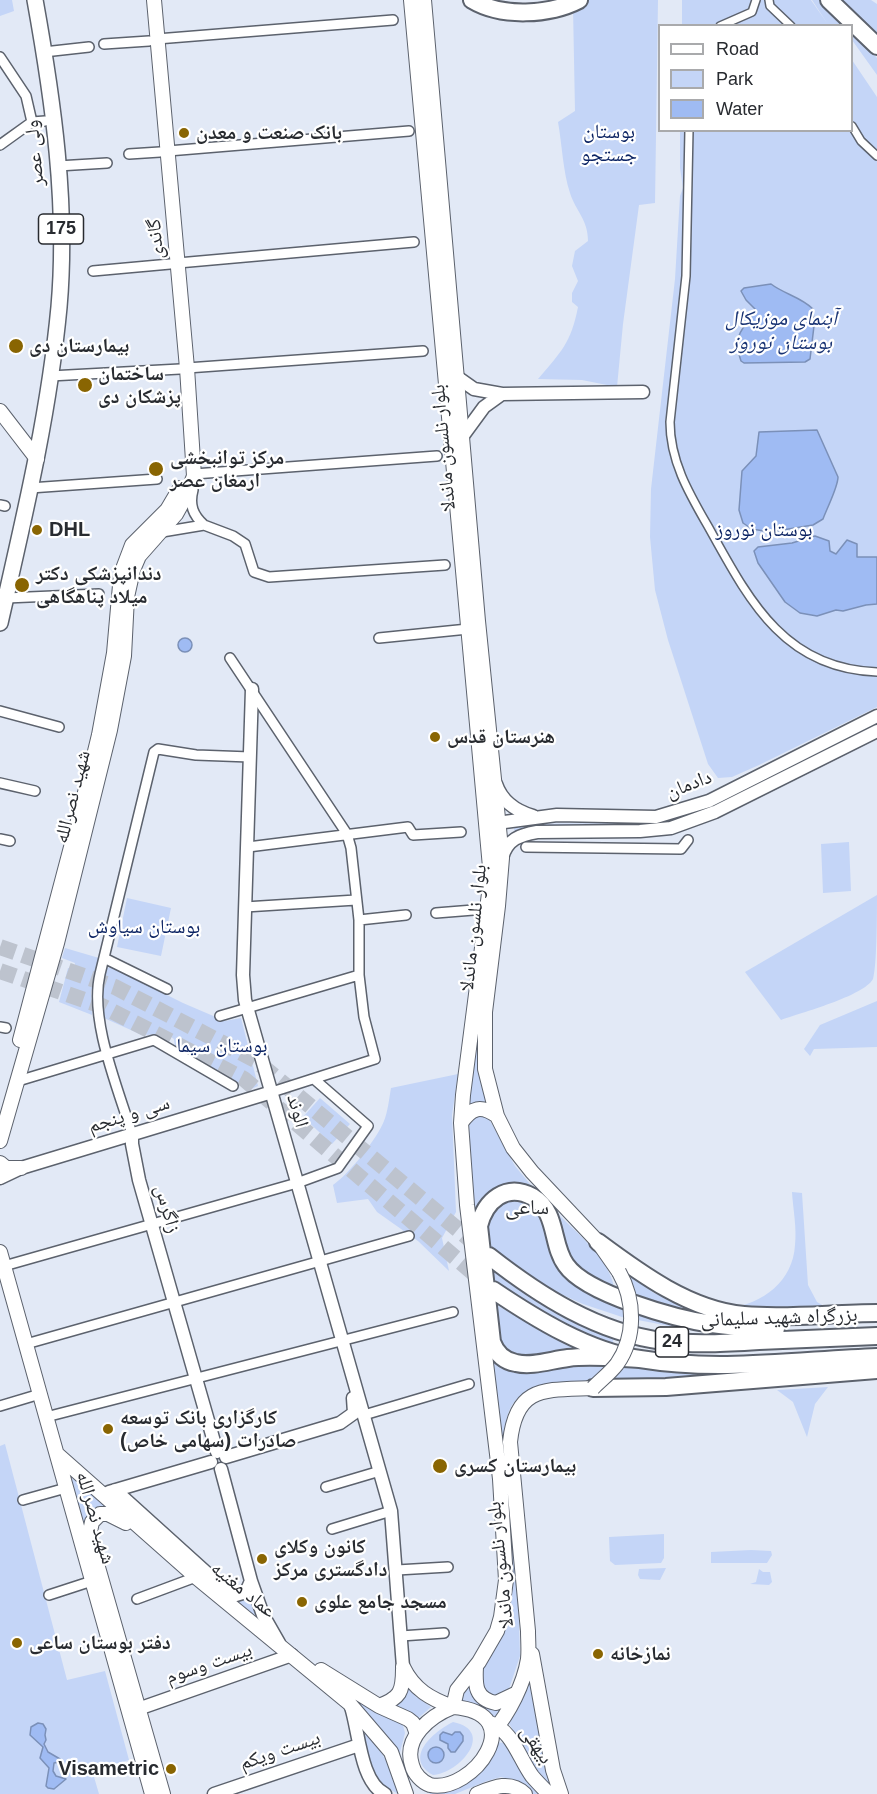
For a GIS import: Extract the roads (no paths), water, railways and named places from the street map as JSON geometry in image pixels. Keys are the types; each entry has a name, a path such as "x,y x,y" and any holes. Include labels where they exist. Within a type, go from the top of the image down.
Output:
{"highway":[{"path":"472,0 499,9 522,13 568,6 579,0"},
{"path":"829,0 877,46"},
{"path":"862,31 877,40"},
{"path":"639,1359 569,1358 523,1364 509,1361 494,1349 479,1226 488,1205 506,1192 532,1196 549,1215 565,1264 573,1274 604,1292 689,1319 728,1326 776,1329"},
{"path":"598,1242 668,1289 716,1309 743,1315 774,1316 877,1313"},
{"name":"بزرگراه شهید سلیمانی","path":"489,1256 537,1292 595,1322 662,1341 735,1342 877,1336"},
{"name":"24","path":"493,1290 551,1326 610,1351 639,1359 687,1364 742,1364 877,1357"},
{"path":"537,1292 627,1323 681,1333 714,1334 877,1325"},
{"path":"593,1388 666,1387 877,1370"}],"main road":[{"name":"ولی عصر","path":"0,623 37,459 59,305 58,166 44,121 44,52 35,0"},
{"name":"گاندی","path":"146,0 153,40 164,151 183,368 186,459 191,475"},
{"name":"گاندی","path":"153,40 154,0"},
{"name":"بلوار نلسون ماندلا","path":"411,0 491,878 486,909 477,1037 461,1123 466,1205 496,1449 506,1588 498,1627 476,1667 454,1700"},
{"name":"بلوار نلسون ماندلا","path":"424,0 492,774 502,858 501,882 479,1009"},
{"path":"0,411 37,459"},
{"name":"شهید نصرالله","path":"0,1141 57,943 110,730 124,656 130,577 139,556 162,532 179,509 191,475"},
{"name":"شهید نصرالله","path":"0,1114 99,735 114,653 121,574 132,545 175,499 191,475"},
{"path":"491,878 493,841 497,823"},
{"name":"بلوار نلسون ماندلا","path":"477,1037 497,1116 504,1132 523,1162 598,1242 619,1272 628,1289 631,1303 631,1326 617,1364 593,1388 542,1391 526,1399 516,1413 511,1428 510,1442 528,1631 526,1666 516,1693 493,1727"},
{"path":"461,1123 475,1108 486,1109 497,1116"},
{"path":"0,1163 6,1168 21,1168"},
{"name":"شهید نصرالله","path":"0,1252 3,1270 92,1581 105,1610"},
{"name":"عماد مغنیه","path":"57,1454 108,1492 147,1534 196,1577 216,1588 305,1666 314,1666 379,1706 408,1719 416,1728 417,1734"},
{"name":"شهید نصرالله","path":"147,1534 104,1513 94,1519 89,1536 105,1610 134,1711 162,1794"},
{"path":"528,1631 553,1770 561,1794"},
{"path":"305,1666 349,1703 392,1752 406,1794"},
{"path":"403,1667 412,1684 428,1696 454,1700 493,1727 490,1751 476,1772 462,1782 433,1787 414,1772"},
{"path":"379,1706 399,1695 403,1667"},
{"path":"476,1667 476,1689 484,1699 496,1703 516,1693"},
{"path":"421,1794 410,1755 412,1743 423,1726 454,1700"},
{"name":"شهید نصرالله","path":"134,1711 152,1794"},
{"name":"بیهقی","path":"493,1727 510,1740 531,1775 549,1794"},
{"path":"477,1794 496,1787 520,1790"}],"street":[{"path":"725,24 752,12 756,0"},
{"path":"769,0 770,6 789,24"},
{"path":"104,44 393,20"},
{"path":"44,52 89,47"},
{"path":"0,145 44,121 2,63"},
{"path":"853,128 861,141 877,156"},
{"path":"129,154 409,131"},
{"path":"689,132 686,276 670,422 670,441 677,464 687,489 729,567 769,622 802,650 830,665 856,671 877,672"},
{"path":"58,166 107,162"},
{"path":"93,271 414,242"},
{"path":"50,376 423,351"},
{"path":"457,377 474,389 502,394 643,392"},
{"path":"462,437 484,407 502,394"},
{"path":"437,456 191,475 191,505 194,515 204,525 243,542 252,570 264,577 446,566"},
{"path":"30,488 157,478"},
{"path":"162,532 204,525"},
{"path":"6,598 99,594"},
{"path":"379,638 468,629"},
{"path":"230,658 347,834 351,848 359,920 359,975 363,1017 375,1059 272,1095"},
{"name":"الوند","path":"252,689 243,975 247,1009 342,1341 346,1347 391,1511 403,1667"},
{"path":"0,711 59,727"},
{"name":"دادمان","path":"497,823 534,817 578,815 656,817 709,801 877,716"},
{"name":"دادمان","path":"502,858 509,842 530,833 662,830 697,819 877,731"},
{"name":"زاگرس","path":"250,757 196,755 158,749 154,751 100,974 97,1012 132,1138 139,1180 251,1581 263,1615 287,1650"},
{"path":"492,774 505,801 522,813 534,817"},
{"path":"0,783 35,791"},
{"path":"693,806 697,819"},
{"path":"248,847 408,827 412,835 461,832"},
{"path":"526,847 681,849 688,840"},
{"path":"245,907 357,900"},
{"path":"436,913 486,909"},
{"path":"359,920 406,915"},
{"path":"104,958 166,989"},
{"path":"220,1016 359,975"},
{"path":"18,1081 154,1040 233,1086"},
{"path":"3,1270 151,1224 297,1183 338,1168 368,1126 314,1079"},
{"name":"سی و پنجم","path":"0,1178 21,1168 111,1141 132,1138 272,1095"},
{"path":"111,1141 125,1149 139,1180"},
{"path":"26,1344 410,1236"},
{"path":"46,1417 453,1312"},
{"path":"108,1492 340,1423 352,1416 355,1409 340,1350 342,1341"},
{"path":"364,1415 469,1384"},
{"path":"0,1406 40,1394"},
{"path":"340,1423 359,1425 374,1449"},
{"path":"326,1488 380,1471"},
{"path":"23,1500 66,1488"},
{"name":"عماد مغنیه","path":"108,1492 216,1588 236,1595 246,1592 251,1581"},
{"path":"332,1529 391,1511"},
{"path":"397,1570 448,1567"},
{"path":"137,1599 196,1577"},
{"path":"49,1595 92,1581"},
{"path":"401,1636 444,1632"},
{"name":"بیست وسوم","path":"134,1711 287,1650"},
{"path":"349,1703 359,1745 373,1784 385,1794"},
{"name":"بیست ویکم","path":"214,1794 359,1745"}],"water":[{"name":"آبنمای موزیکال بوستان نوروز","path":"771,284 813,309 814,326 810,359 805,362 744,363 741,361 738,346 739,335 755,309 741,291 744,288"},
{"path":"817,430 838,477 823,519 813,525 770,532 752,529 743,523 739,510 742,471 756,456 759,432"},
{"path":"815,536 829,541 830,551 836,554 847,540 857,544 857,557 877,557 877,604 843,611 836,610 817,616 800,613 785,602 758,563 754,551 758,547 792,543"},
{"path":"185,638 190,640 192,645 190,650 185,652 180,650 178,645 180,640"},
{"path":"38,1723 43,1724 46,1729 44,1744 48,1752 60,1759 59,1762 54,1763 53,1771 56,1776 66,1779 54,1789 46,1786 49,1768 40,1758 43,1747 30,1735 31,1727"},
{"path":"443,1732 452,1735 460,1732 463,1736 463,1741 455,1752 451,1752 448,1744 440,1740"},
{"path":"433,1747 439,1747 444,1755 442,1761 433,1763 428,1758 428,1752"}],"tunnel":[{"path":"0,947 115,987 255,1060 480,1248"},
{"path":"0,971 102,1006 244,1079 484,1282"}],"place":[{"name":"بانک صنعت و معدن","path":"184,133"},
{"name":"بیمارستان دی","path":"16,346"},
{"name":"ساختمان پزشکان دی","path":"85,385"},
{"name":"مرکز توانبخشی ارمغان عصر","path":"156,469"},
{"name":"DHL","path":"37,530"},
{"name":"دندانپزشکی دکتر میلاد پناهگاهی","path":"22,585"},
{"name":"هنرستان قدس","path":"435,737"},
{"name":"کارگزاری بانک توسعه صادرات (سهامی خاص)","path":"108,1429"},
{"name":"بیمارستان کسری","path":"440,1466"},
{"name":"کانون وکلای دادگستری مرکز","path":"262,1559"},
{"name":"مسجد جامع علوی","path":"302,1602"},
{"name":"دفتر بوستان ساعی","path":"17,1643"},
{"name":"نمازخانه","path":"598,1654"},
{"name":"Visametric","path":"171,1769"}],"district":[{"name":"ساعی","path":"527,1208"}],"park label":[{"name":"بوستان جستجو","path":"609,144"},
{"name":"بوستان نوروز","path":"764,530"},
{"name":"بوستان سیاوش","path":"144,927"},
{"name":"بوستان سیما","path":"222,1046"}]}
